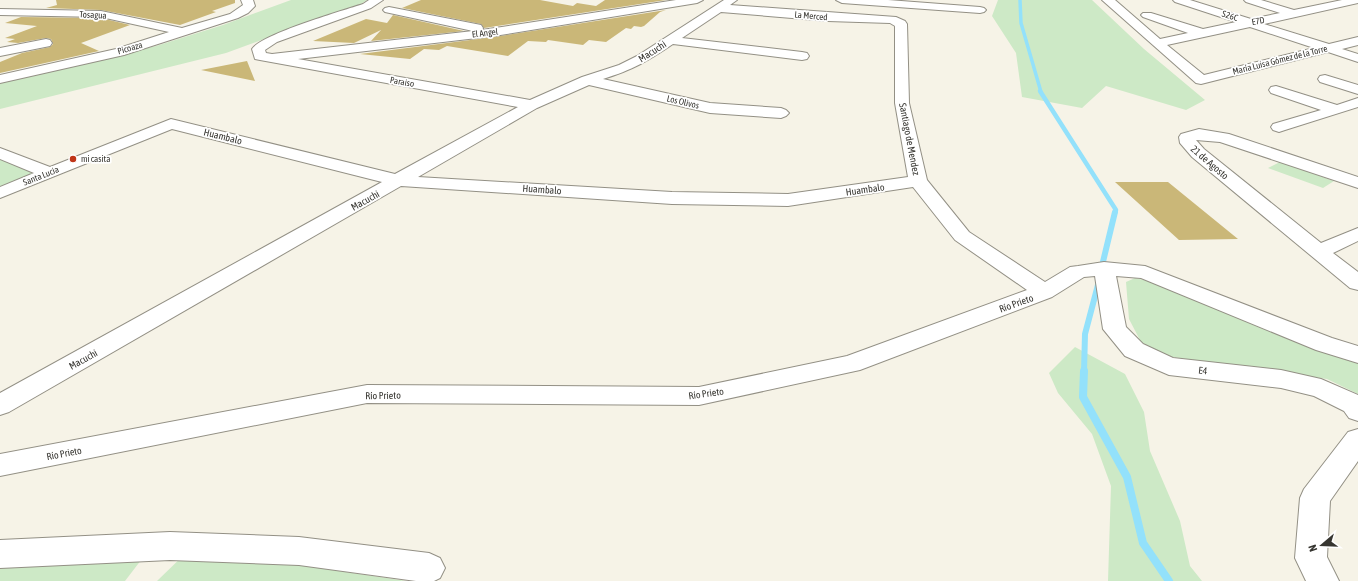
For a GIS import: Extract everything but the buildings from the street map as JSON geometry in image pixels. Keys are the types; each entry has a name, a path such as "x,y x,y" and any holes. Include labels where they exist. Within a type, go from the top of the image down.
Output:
{"street":[{"name":"Picoaza","path":"0,79 93,59 184,32 240,13 249,6 247,0"},
{"path":"272,58 260,56 258,49 273,39 367,6 377,0"},
{"name":"El Angel","path":"272,58 494,32 697,0"},
{"path":"842,0 980,10"},
{"path":"1110,0 1157,43"},
{"name":"S26C","path":"1178,0 1358,58"},
{"path":"1250,0 1296,14"},
{"name":"E7D","path":"1157,43 1350,2"},
{"name":"La Merced","path":"725,4 828,17 892,20 901,24"},
{"name":"Macuchi","path":"0,405 532,105 587,80 624,68 636,62 725,4"},
{"path":"389,10 494,32"},
{"name":"Tosagua","path":"0,12 101,14 184,32"},
{"path":"1147,15 1202,33"},
{"name":"Santiago de Mendez","path":"901,24 902,103 918,182 962,236 1044,292"},
{"path":"669,40 802,56"},
{"name":"María Luisa Gómez de la Torre","path":"1157,43 1201,80 1358,41"},
{"path":"0,52 46,43"},
{"path":"791,69 802,56 810,43"},
{"name":"Paraiso","path":"272,58 532,105"},
{"path":"1325,79 1358,90"},
{"name":"Los Olivos","path":"587,80 710,108 781,113"},
{"path":"1276,90 1337,110"},
{"path":"1279,126 1337,110 1358,102"},
{"name":"Huambalo","path":"171,124 400,180 672,198 788,200 918,182"},
{"name":"Santa Lucia","path":"0,193 171,124"},
{"name":"21 de Agosto","path":"1358,182 1223,137 1199,134 1187,137 1188,143 1198,153 1358,283"},
{"path":"0,153 50,173"},
{"path":"1318,252 1358,234"},
{"name":"Río Prieto","path":"0,465 367,394 699,396 851,364 1044,292 1078,272 1104,268 1145,272 1324,344 1358,355"},
{"name":"E4","path":"1104,268 1115,329 1134,350 1169,366 1281,379 1322,388 1353,404 1358,411"},
{"path":"1323,581 1311,558 1315,498 1358,440"},
{"path":"0,554 170,546 299,551 429,568"}],"green space":[{"path":"291,0 367,0 361,4 226,53 0,109 0,83 156,46 223,25"},
{"path":"998,0 1092,0 1144,49 1205,100 1186,110 1106,86 1082,108 1022,97 1016,53 992,16"},
{"path":"0,157 41,173 0,189"},
{"path":"1280,162 1334,181 1323,188 1268,168"},
{"path":"1135,278 1158,283 1358,356 1358,394 1327,379 1166,356 1141,342 1129,319 1126,282"},
{"path":"1075,347 1125,374 1144,412 1150,451 1180,521 1190,566 1202,581 1108,581 1111,486 1092,434 1058,393 1049,373"},
{"path":"158,538 125,581 0,581 0,541"},
{"path":"190,549 407,581 157,581"}],"waterway":[{"path":"1020,0 1021,23 1041,92"},
{"path":"1040,91 1116,210 1115,213"},
{"path":"1101,270 1115,212"},
{"path":"1084,372 1085,334 1099,281"},
{"path":"1084,371 1083,397 1127,477 1143,543 1169,581"}],"place":[{"name":"mi casita","path":"73,159"}]}
